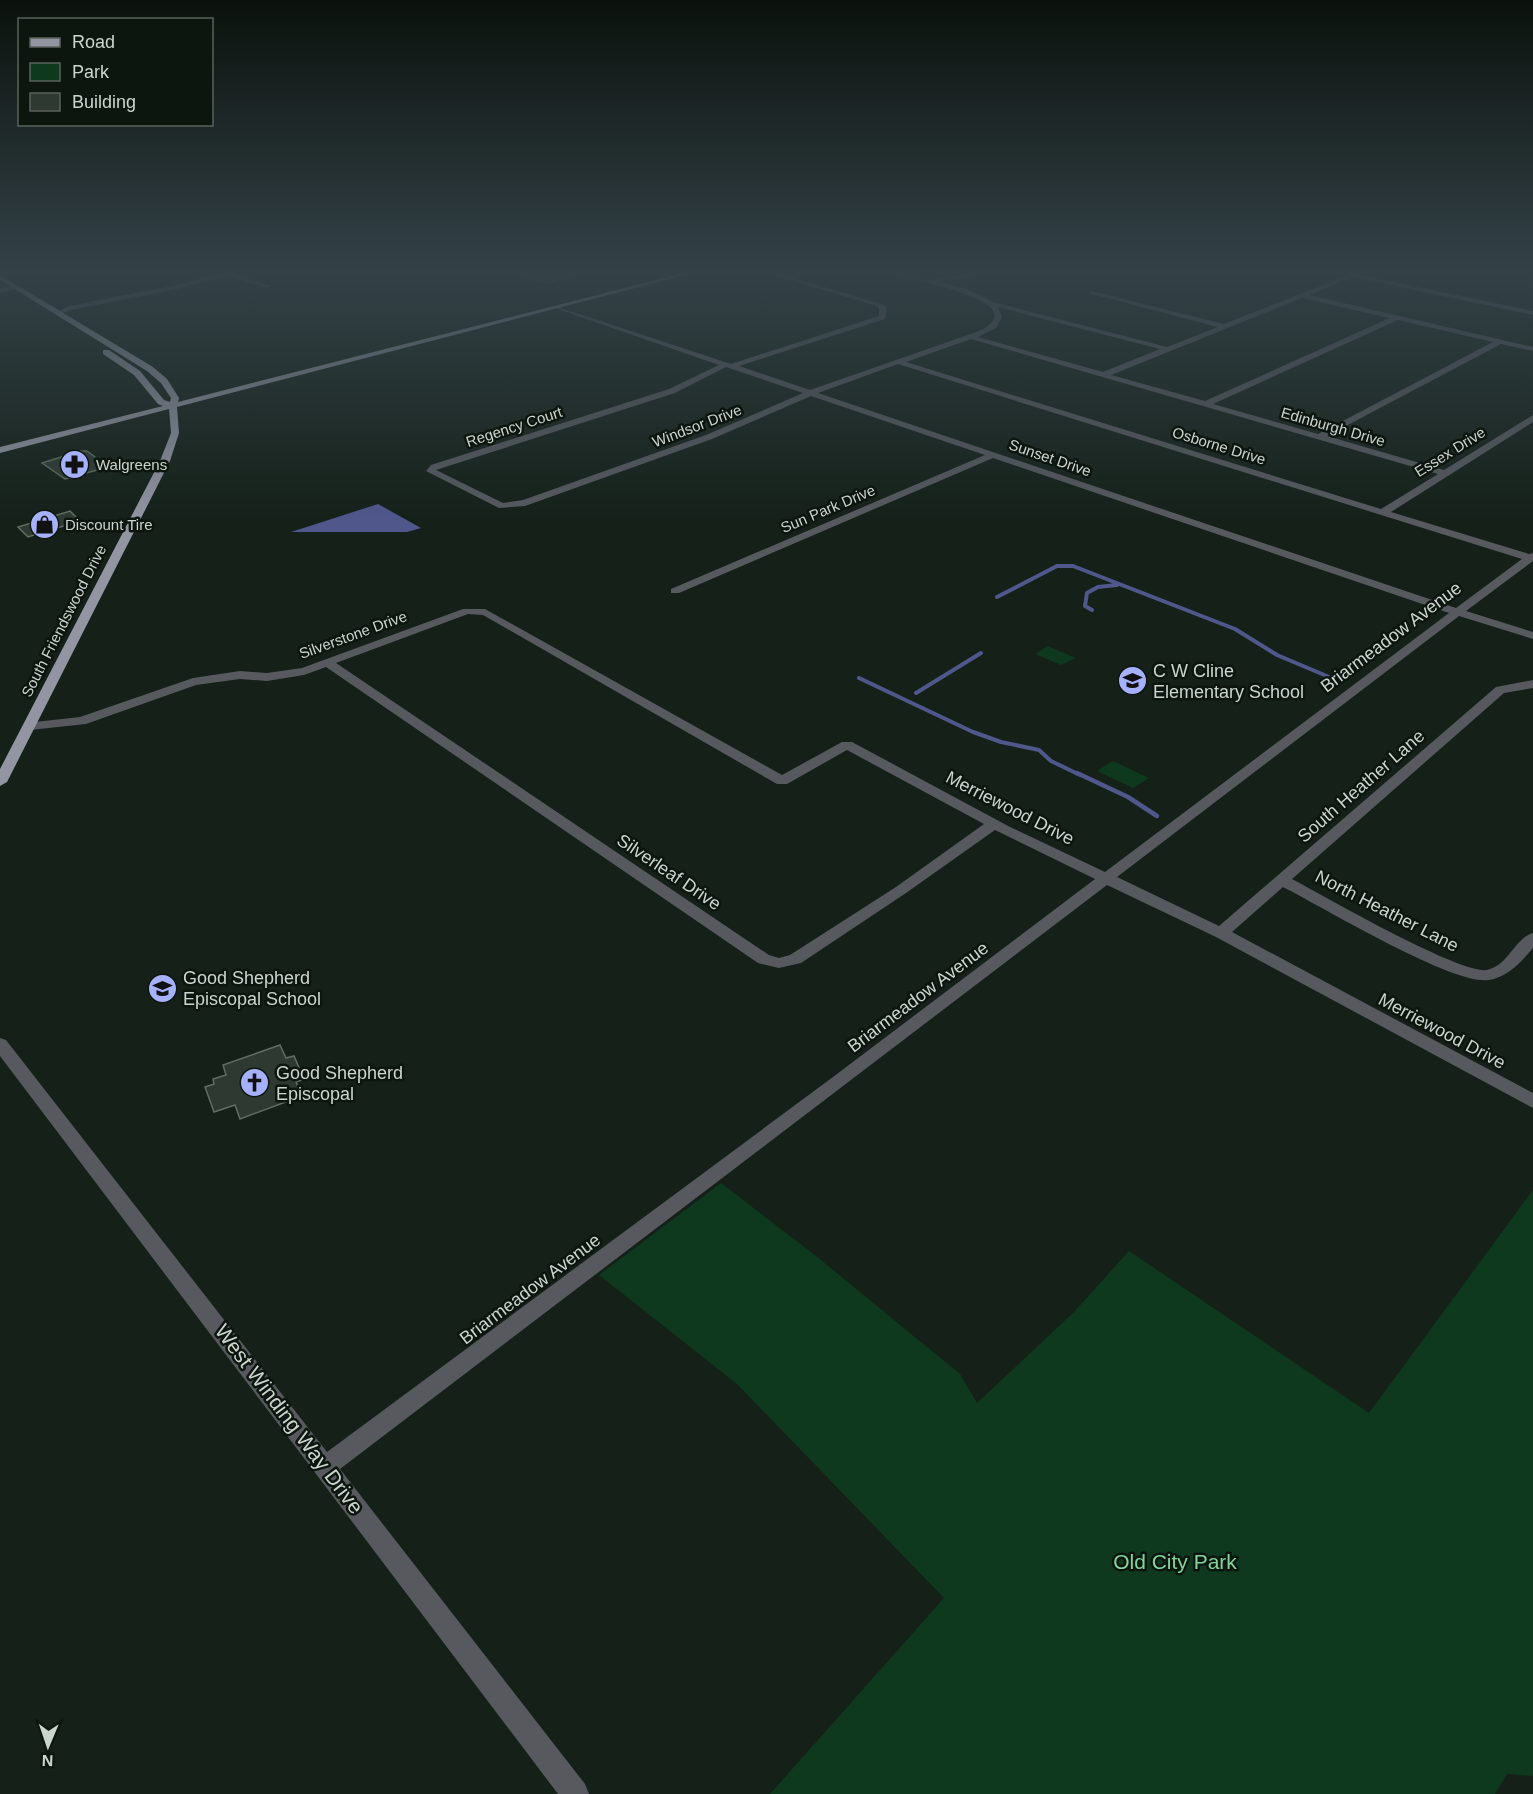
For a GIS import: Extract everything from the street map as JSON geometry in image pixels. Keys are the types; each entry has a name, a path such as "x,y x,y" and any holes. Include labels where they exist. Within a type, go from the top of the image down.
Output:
{"main road":[{"path":"111,355 137,373 162,402 173,406"},
{"name":"South Friendswood Drive","path":"0,782 165,461 175,433 173,406 175,398 164,381 127,355"},
{"path":"0,450 372,355"}],"street":[{"name":"Sunset Drive","path":"699,355 1533,636"},
{"name":"Regency Court","path":"550,493 518,504 502,506 431,471 434,467 672,390 729,365 762,355"},
{"name":"Windsor Drive","path":"550,493 709,437 809,393 920,355"},
{"name":"Edinburgh Drive","path":"1033,355 1445,473"},
{"path":"1103,375 1153,355"},
{"path":"1206,404 1315,355"},
{"path":"1319,437 1475,355"},
{"name":"Osborne Drive","path":"899,362 1532,557"},
{"name":"Essex Drive","path":"1383,512 1533,418"},
{"name":"Sun Park Drive","path":"675,591 993,455"},
{"name":"Briarmeadow Avenue","path":"325,1467 839,1082 1532,557"},
{"name":"Silverstone Drive","path":"32,721 82,721 130,700 193,682 240,675 288,676 460,613 476,610"},
{"name":"Merriewood Drive","path":"476,610 492,615 782,781 847,745 994,824 1221,933 1533,1101"},
{"name":"Silverleaf Drive","path":"328,663 764,959 779,963 795,959 901,890 994,824"},
{"name":"South Heather Lane","path":"1221,933 1500,690 1533,684"},
{"name":"North Heather Lane","path":"1282,880 1447,966 1485,975 1509,965 1533,938"},
{"name":"West Winding Way Drive","path":"0,1044 575,1794"}],"green space":[{"path":"1048,646 1076,658 1061,665 1035,654"},
{"path":"1113,761 1149,778 1133,788 1097,771"},
{"name":"Old City Park","path":"721,1183 816,1256 960,1374 977,1403 1074,1312 1129,1251 1369,1413 1533,1190 1533,1776 1507,1774 1495,1794 770,1794 944,1598 737,1384 599,1275"}],"water":[{"path":"378,504 421,528 407,532 291,532"}],"building":[{"name":"Walgreens","path":"80,451 87,451 108,467 65,479 42,463"},
{"name":"Discount Tire","path":"70,511 80,521 28,537 18,527"},
{"name":"Good Shepherd Episcopal","path":"280,1045 286,1058 294,1056 304,1079 296,1082 302,1096 240,1119 235,1105 214,1112 205,1087 214,1084 213,1079 226,1075 223,1065"}],"waterway":[{"path":"997,597 1057,566"},
{"path":"1057,566 1073,566"},
{"path":"1073,566 1235,629 1277,655 1341,682"},
{"path":"1092,610 1085,606 1087,593 1098,587 1117,585"},
{"path":"916,693 981,653"},
{"path":"859,678 973,732 1001,742 1039,750 1051,761 1080,775"},
{"path":"1077,773 1128,797 1157,816"}],"place":[{"name":"Walgreens","path":"75,465"},
{"name":"Discount Tire","path":"44,525"},
{"name":"C W Cline Elementary School","path":"1132,681"},
{"name":"Good Shepherd Episcopal School","path":"162,988"},
{"name":"Good Shepherd Episcopal","path":"255,1083"}]}
